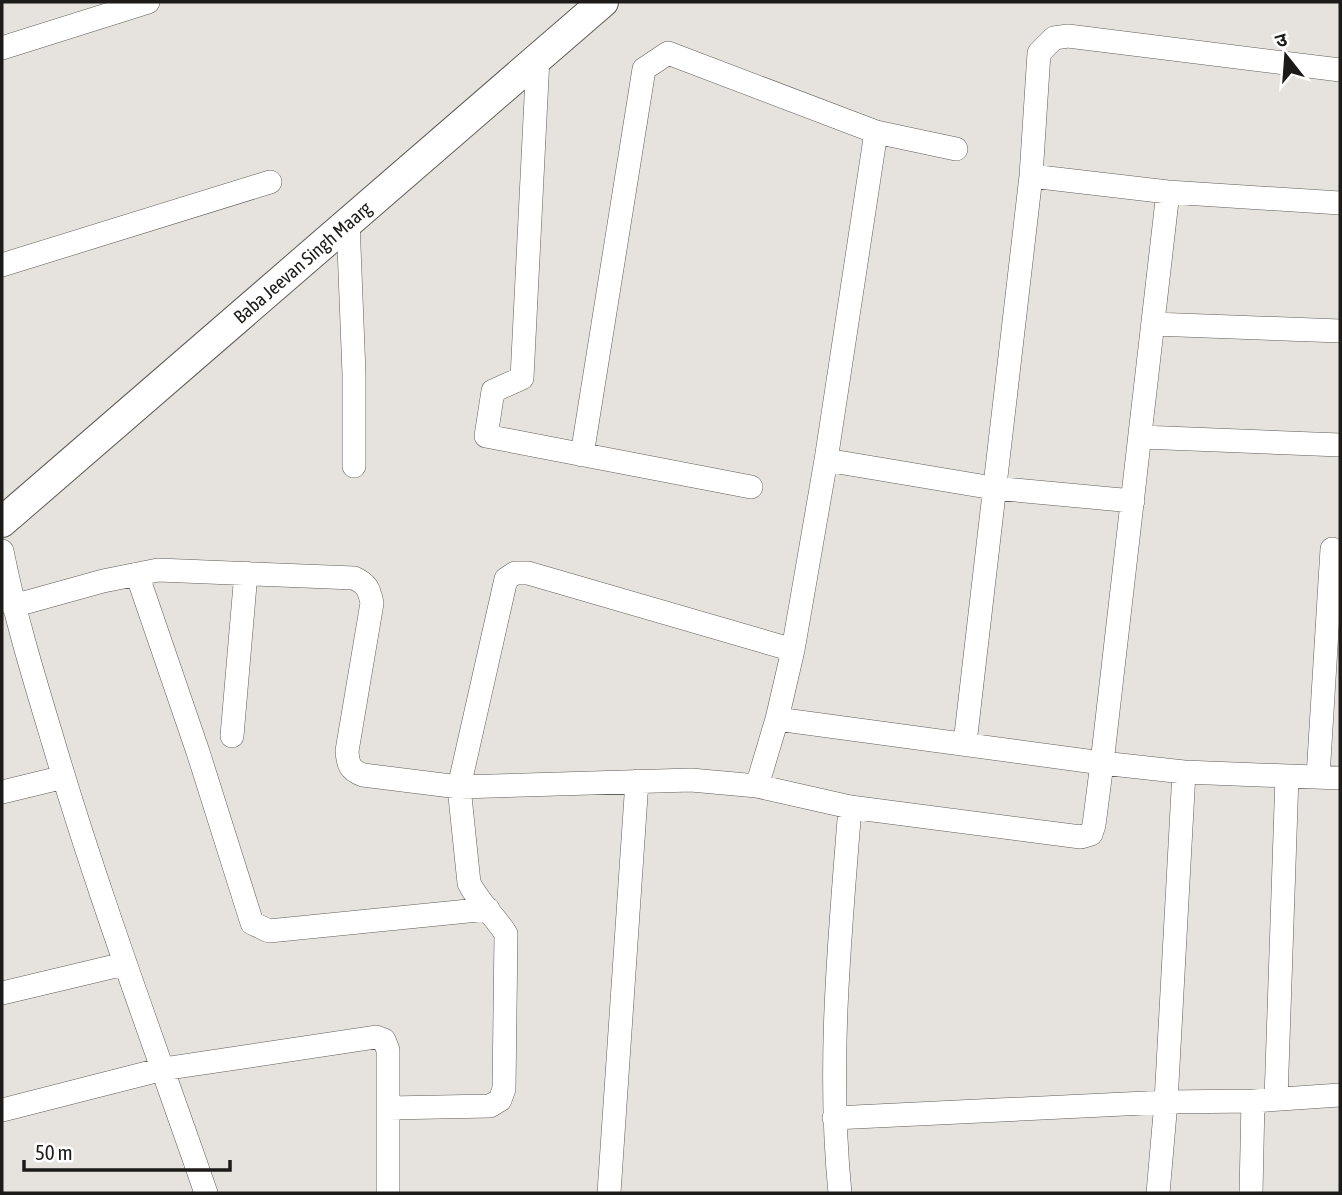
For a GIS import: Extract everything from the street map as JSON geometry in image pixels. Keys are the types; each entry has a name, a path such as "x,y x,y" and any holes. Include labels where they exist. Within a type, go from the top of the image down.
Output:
{"street":[{"path":"2,48 101,9 148,2"},
{"name":"Baba Jeevan Singh Maarg","path":"2,522 603,2"},
{"path":"965,743 1031,176 1036,65 1039,53 1054,38 1068,36 1340,70"},
{"path":"582,454 645,69 668,53 876,132 956,149"},
{"path":"538,58 522,378 493,391 486,436 751,487"},
{"path":"757,786 777,719 793,650 826,460 876,132"},
{"path":"1031,176 1168,192 1340,203"},
{"path":"2,265 270,181"},
{"path":"13,606 137,574 171,570 354,578 365,583 372,603 347,751 348,764 354,772 459,787 691,780 757,786 850,807 1081,837 1091,834 1102,763 1168,192"},
{"path":"348,221 355,466"},
{"path":"1153,324 1340,331"},
{"path":"1141,437 1340,445"},
{"path":"826,460 993,488 1133,501"},
{"path":"777,719 1184,772 1329,778 1332,549"},
{"path":"2,551 13,606 64,777 124,964 206,1193"},
{"path":"232,736 246,573"},
{"path":"389,1108 480,1107 500,1100 504,1089 506,934 497,918 475,896 469,883 459,787 506,579 515,573 528,573 793,650"},
{"path":"137,574 194,740 252,923 269,931 488,909"},
{"path":"1158,1193 1166,1102 1184,772"},
{"path":"1251,1193 1265,1100 1287,776"},
{"path":"2,792 64,777"},
{"path":"609,1193 637,781"},
{"path":"840,1193 834,1118 836,999 850,807"},
{"path":"2,993 124,964"},
{"path":"2,1111 163,1069 376,1037 384,1040 388,1050 388,1193"},
{"path":"834,1118 1340,1095"}]}
